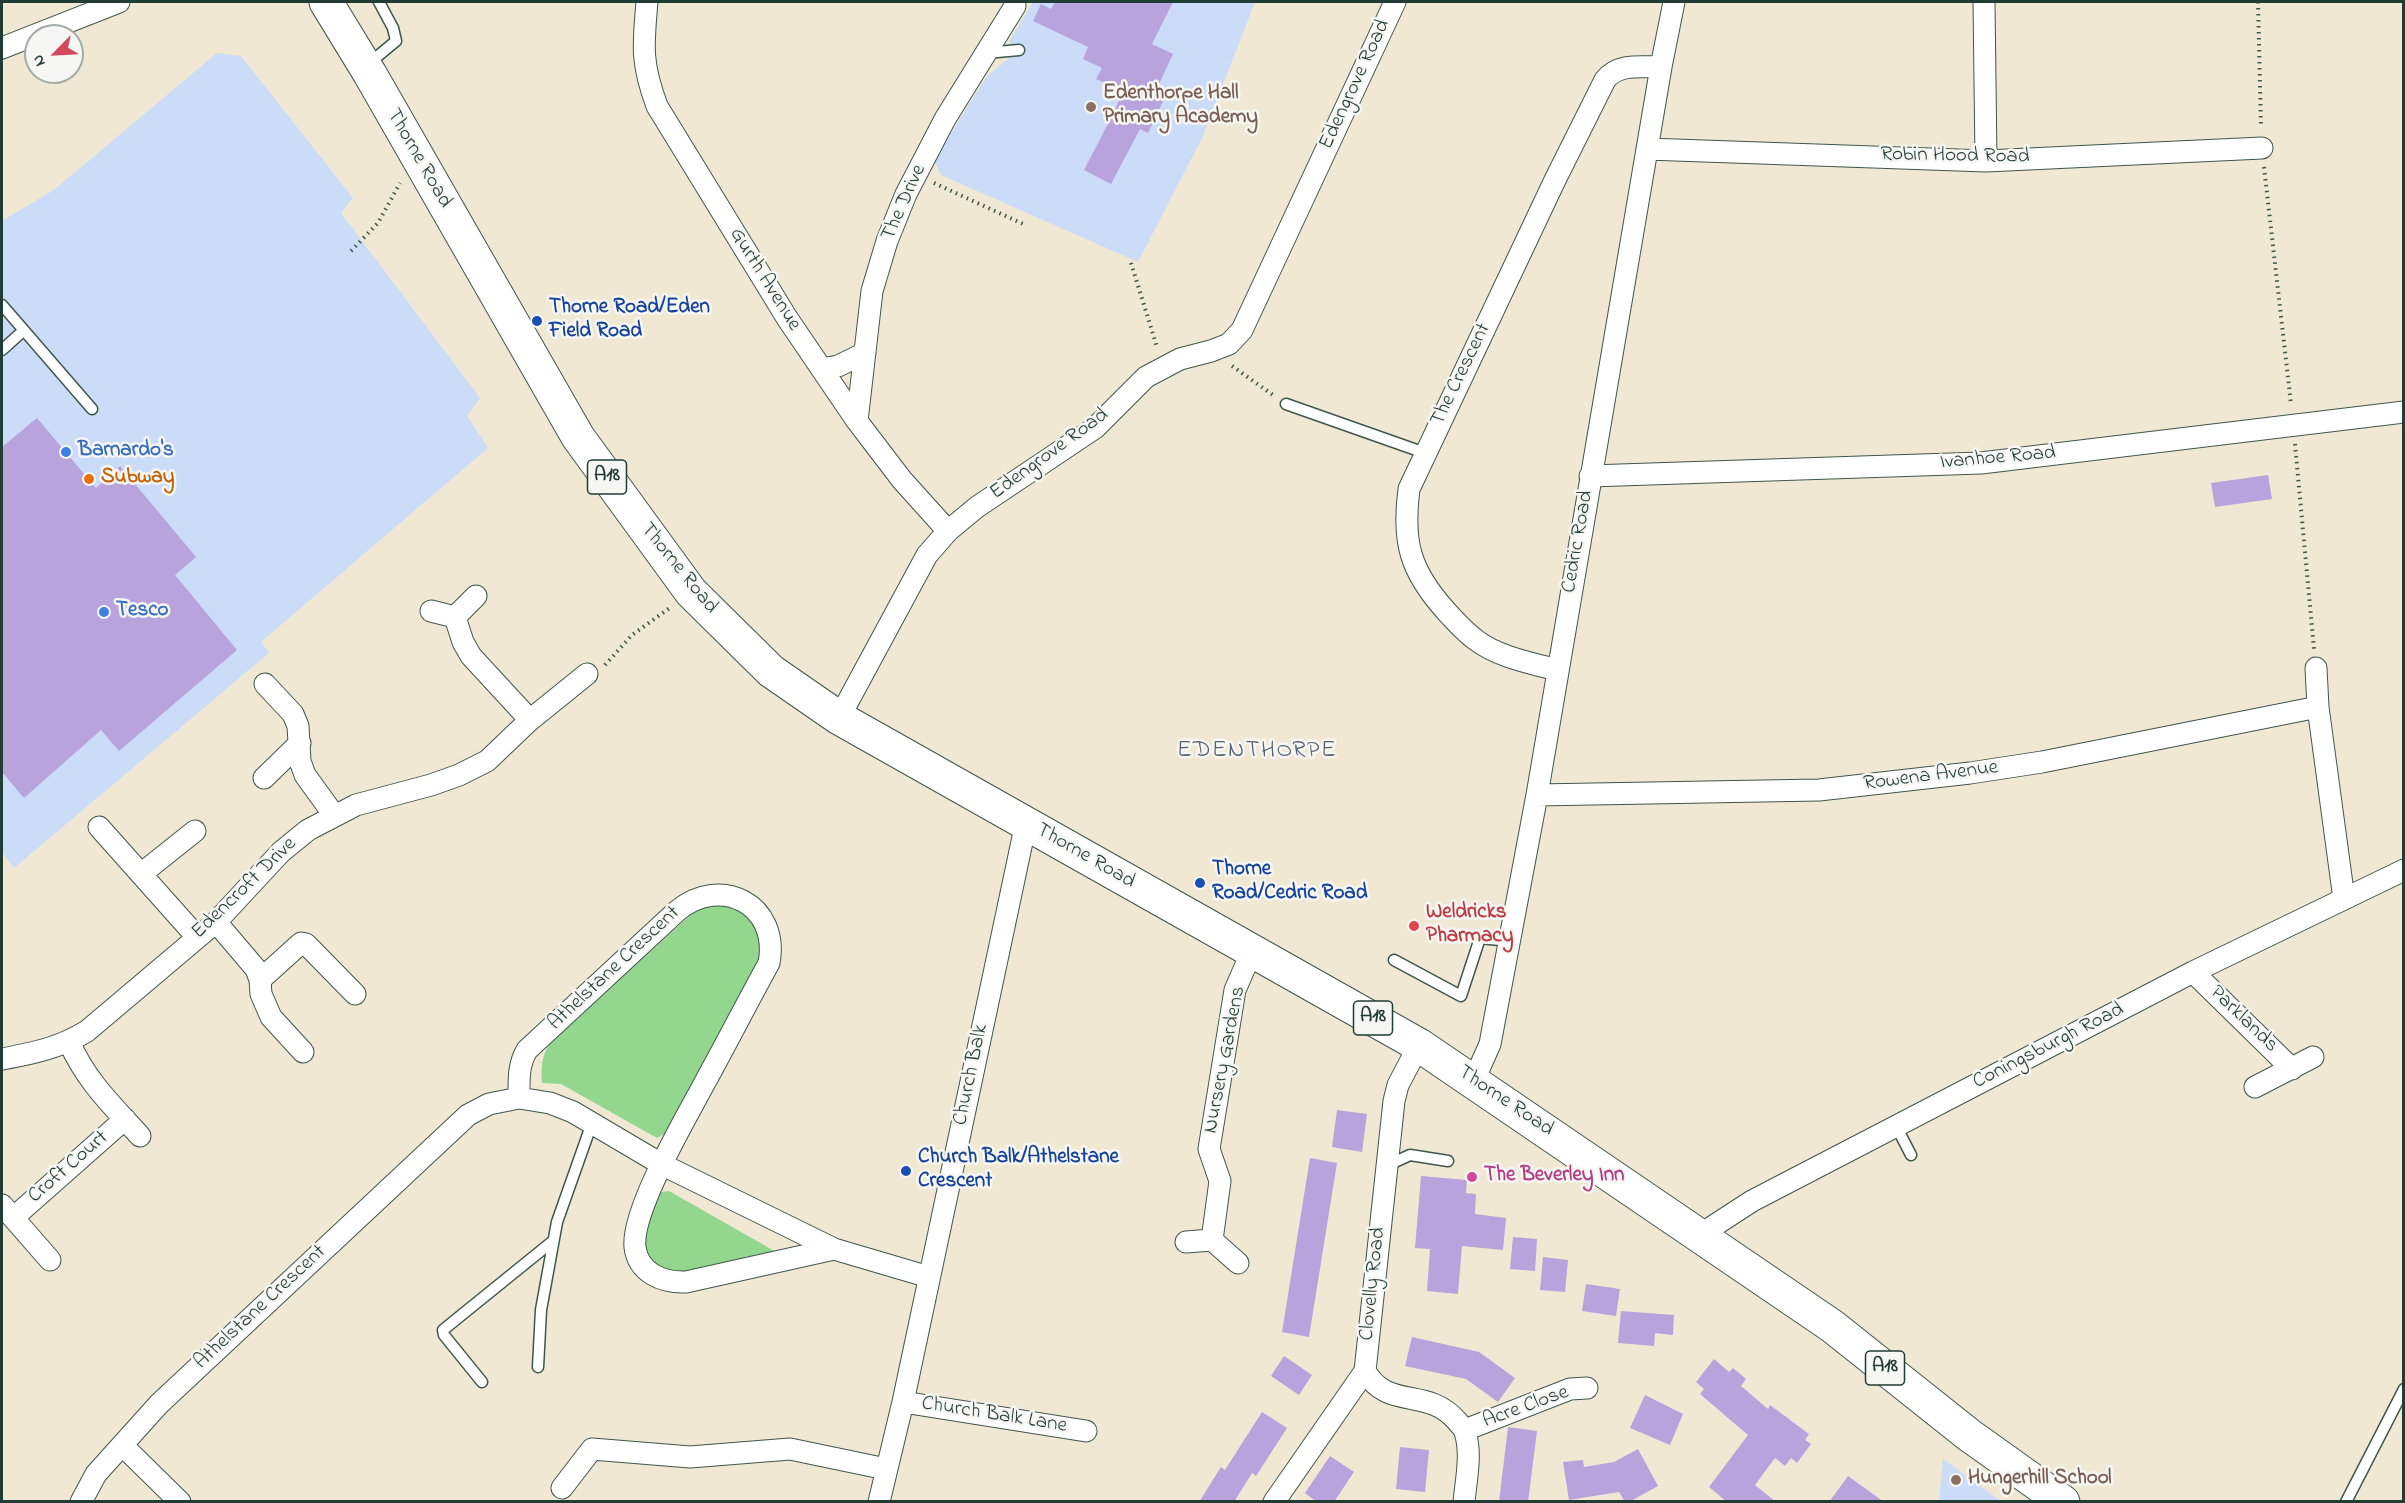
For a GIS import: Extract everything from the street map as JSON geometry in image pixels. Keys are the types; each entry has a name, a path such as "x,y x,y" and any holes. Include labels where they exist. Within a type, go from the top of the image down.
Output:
{"main road":[{"name":"Thorne Road","path":"331,3 415,156 578,437 691,592 771,671 839,718 1419,1045 1474,1080 1832,1326 1969,1434 2063,1502"}],"street":[{"path":"2,48 119,2"},
{"name":"Gurth Avenue","path":"647,2 642,52 647,80 657,106 787,318 857,421 902,480 948,531"},
{"name":"Edengrove Road","path":"839,718 927,555 948,531 977,507 1095,428 1146,377 1180,359 1229,344 1242,330 1395,2"},
{"name":"Cedric Road","path":"1474,1080 1490,1044 1510,941 1674,2"},
{"path":"1984,2 1986,160"},
{"name":"The Drive","path":"857,421 875,281 887,241 945,119 1015,6"},
{"name":"The Crescent","path":"1557,670 1511,657 1477,641 1434,597 1420,577 1410,551 1406,514 1409,489 1605,80 1618,69 1661,67"},
{"name":"Robin Hood Road","path":"1647,149 1986,160 2262,148"},
{"path":"822,369 838,366 865,353"},
{"name":"Ivanhoe Road","path":"1590,476 1981,463 2403,412"},
{"path":"454,617 476,596"},
{"path":"431,611 454,617"},
{"path":"454,617 471,656 530,720"},
{"path":"2316,668 2318,707 2344,899"},
{"name":"Edencroft Drive","path":"2,1059 41,1052 69,1042 87,1031 216,922 281,852 308,830 356,805 431,785 459,775 487,761 530,720 587,674"},
{"path":"265,684 293,714 298,726 300,761 306,776 334,815"},
{"name":"Rowena Avenue","path":"1537,795 1819,790 1947,776 2042,762 2318,707"},
{"path":"264,778 300,743"},
{"name":"Church Balk","path":"879,1502 903,1402 1026,823"},
{"path":"99,827 197,937"},
{"path":"141,874 195,831"},
{"name":"Coningsburgh Road","path":"1704,1238 1712,1227 1752,1201 2193,972 2403,870"},
{"name":"Athelstane Crescent","path":"519,1098 521,1060 527,1050 677,911 697,898 708,896 732,896 743,900 752,905 765,924 771,951 769,963 661,1164 641,1216 635,1237 635,1247 643,1266 650,1273 671,1282 686,1282 834,1249"},
{"path":"216,922 256,969 261,994 271,1017 303,1052"},
{"path":"260,980 301,943 306,944 356,994"},
{"name":"Nursery Gardens","path":"1212,1240 1220,1181 1209,1149 1235,990 1252,951"},
{"name":"Parklands","path":"2193,972 2292,1068"},
{"name":"Croft Court","path":"69,1042 79,1065 90,1080 140,1136"},
{"name":"Clovelly Road","path":"1275,1502 1365,1371 1394,1101 1398,1085 1419,1045"},
{"name":"Parklands","path":"2255,1087 2313,1057"},
{"name":"Athelstane Crescent","path":"81,1502 96,1474 159,1404 468,1115 489,1104 519,1098 550,1103 573,1112 661,1164 834,1249 929,1277"},
{"name":"Croft Court","path":"50,1260 7,1211 125,1119"},
{"path":"1186,1242 1212,1240 1238,1263"},
{"path":"1365,1371 1372,1384 1387,1393 1433,1402 1450,1413 1465,1430 1468,1455 1464,1502"},
{"name":"Acre Close","path":"1465,1430 1570,1389 1587,1388"},
{"name":"Church Balk Lane","path":"903,1402 1086,1431"},
{"path":"122,1445 180,1502"},
{"path":"562,1488 592,1449 690,1457 790,1449 886,1469"}],"lane":[{"path":"365,66 396,41 393,28 380,2"},
{"path":"986,53 1018,50"},
{"path":"2,305 92,409"},
{"path":"2,350 23,331"},
{"path":"1286,404 1425,453"},
{"path":"1394,960 1461,996 1480,938 1510,941"},
{"path":"538,1366 542,1310 556,1222 592,1123"},
{"path":"1896,1126 1911,1155"},
{"path":"1386,1167 1410,1155 1448,1161"},
{"path":"482,1382 444,1335 443,1330 553,1241"},
{"path":"2346,1502 2403,1389"}],"path":[{"path":"2258,2 2262,148 2293,425 2316,668"},
{"path":"351,251 378,222 415,156"},
{"path":"917,175 1023,224"},
{"path":"1131,263 1164,367"},
{"path":"1211,351 1286,404"},
{"path":"587,674 602,669 632,635 691,592"}],"shaded area":[{"name":"Edenthorpe Hall Primary Academy","path":"1033,2 1255,2 1202,138 1138,262 941,175 934,160 987,76 1008,59 1009,42"},
{"path":"217,53 241,56 353,198 341,213 480,398 467,416 488,448 261,642 269,653 14,868 2,852 2,221 55,189"},
{"name":"Hungerhill School","path":"1943,1459 2001,1501 1939,1501"}],"green space":[{"path":"711,905 734,906 753,920 763,956 672,1130 657,1138 561,1084 542,1083 543,1059 554,1038 694,912"},
{"path":"669,1191 778,1253 682,1274 659,1269 644,1251 646,1218 656,1193"}],"building":[{"path":"1055,2 1173,2 1152,44 1173,54 1158,86 1168,91 1148,133 1140,129 1111,184 1084,170 1123,91 1096,79 1102,68 1083,59 1088,47 1033,21 1041,4 1051,9"},
{"name":"Tesco","path":"37,418 96,488 120,466 196,557 175,575 237,650 119,751 101,730 24,798 2,772 2,447"},
{"path":"2268,475 2272,499 2215,507 2211,483"},
{"path":"1337,1110 1367,1114 1362,1152 1332,1147"},
{"path":"1310,1158 1337,1163 1309,1337 1282,1332"},
{"path":"1421,1176 1467,1180 1466,1193 1476,1194 1475,1214 1506,1218 1503,1250 1462,1246 1458,1294 1427,1291 1430,1249 1415,1248"},
{"path":"1513,1237 1537,1239 1535,1271 1510,1269"},
{"path":"1543,1257 1568,1260 1565,1292 1540,1290"},
{"path":"1586,1284 1620,1289 1616,1316 1582,1311"},
{"path":"1621,1311 1674,1315 1673,1335 1655,1333 1654,1346 1618,1343"},
{"path":"1412,1337 1479,1352 1515,1378 1498,1402 1466,1379 1405,1366"},
{"path":"1284,1356 1312,1375 1299,1395 1271,1376"},
{"path":"1714,1359 1729,1372 1733,1368 1746,1379 1741,1386 1768,1409 1770,1405 1809,1434 1805,1440 1811,1444 1797,1463 1791,1458 1785,1466 1775,1458 1755,1485 1776,1502 1727,1502 1709,1487 1748,1435 1700,1394 1704,1389 1696,1382"},
{"path":"1645,1395 1683,1414 1670,1445 1630,1428"},
{"path":"1262,1412 1287,1428 1256,1476 1252,1473 1234,1502 1199,1502 1221,1467 1225,1470"},
{"path":"1508,1427 1537,1431 1528,1502 1499,1502"},
{"path":"1400,1447 1429,1450 1425,1492 1396,1489"},
{"path":"1638,1449 1658,1486 1629,1502 1625,1502 1619,1492 1569,1500 1563,1462 1583,1460 1584,1467 1614,1462"},
{"path":"1330,1456 1354,1472 1334,1502 1317,1502 1305,1493"},
{"path":"1848,1476 1884,1502 1829,1502"}],"place":[{"name":"Edenthorpe Hall Primary Academy","path":"1091,107"},
{"name":"Thorne Road/Eden Field Road","path":"537,321"},
{"name":"Barnardo's","path":"66,452"},
{"name":"Subway","path":"89,479"},
{"name":"Tesco","path":"104,612"},
{"name":"Thorne Road/Cedric Road","path":"1200,883"},
{"name":"Weldricks Pharmacy","path":"1414,926"},
{"name":"Church Balk/Athelstane Crescent","path":"906,1171"},
{"name":"The Beverley Inn","path":"1472,1177"},
{"name":"Hungerhill School","path":"1956,1480"}],"district":[{"name":"EDENTHORPE","path":"1257,752"}]}
